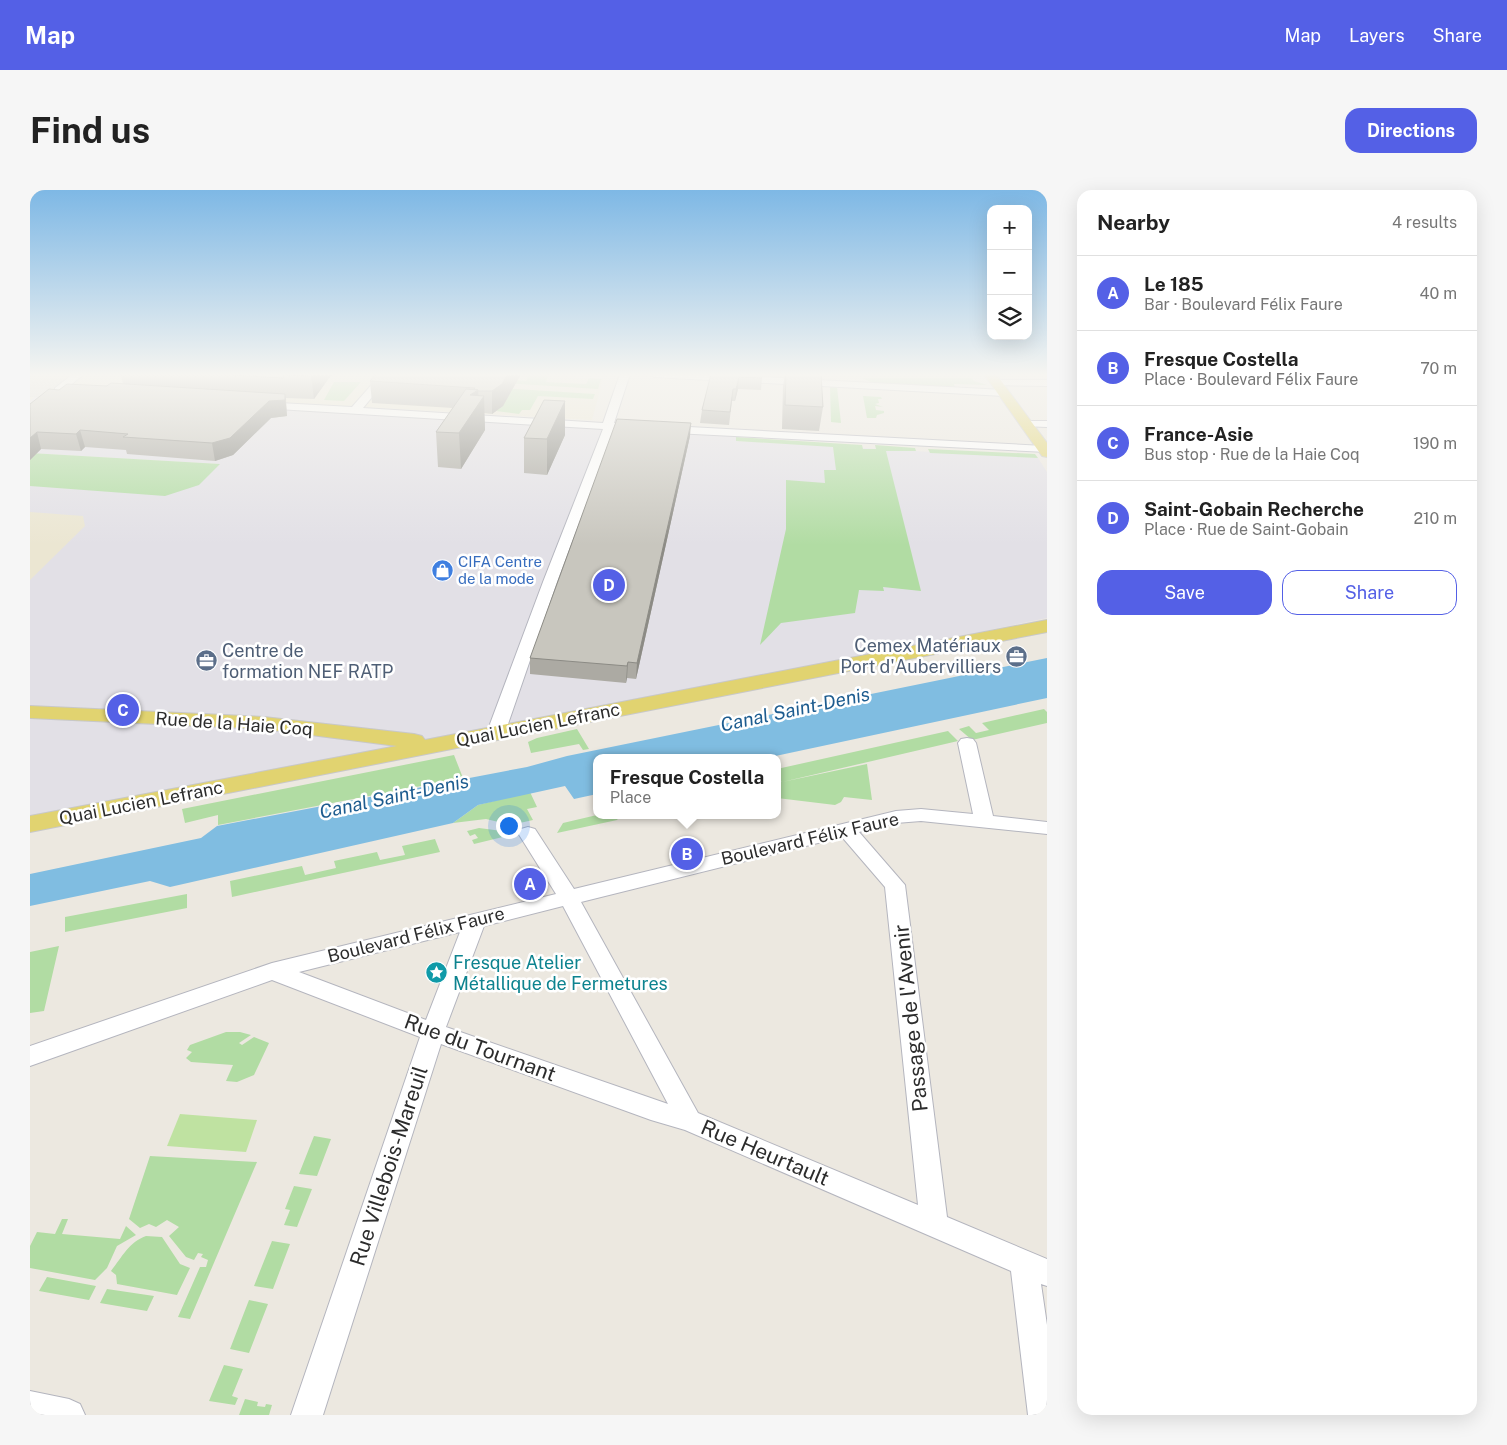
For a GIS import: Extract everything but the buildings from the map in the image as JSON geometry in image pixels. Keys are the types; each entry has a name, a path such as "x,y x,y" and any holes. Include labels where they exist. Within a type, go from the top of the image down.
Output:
{"main road":[{"path":"1031,431 1045,451"},
{"name":"Quai Lucien Lefranc","path":"30,824 1047,626"},
{"name":"Rue de la Haie Coq","path":"30,712 264,723 438,744"},
{"path":"353,735 354,760"}],"street":[{"path":"502,732 499,724 550,582 609,431"},
{"path":"712,431 1045,451"},
{"path":"966,743 984,821"},
{"name":"Boulevard Félix Faure","path":"30,1056 272,971 846,829 896,818 921,815 1047,828"},
{"name":"Passage de l'Avenir","path":"846,829 896,885 934,1226"},
{"path":"528,833 568,897"},
{"name":"Rue Heurtault","path":"568,897 689,1120 1036,1269"},
{"name":"Rue Villebois-Mareuil","path":"307,1415 434,1032 476,919"},
{"name":"Rue du Tournant","path":"272,971 434,1032 660,1113 689,1120"},
{"path":"1036,1269 1044,1415"},
{"path":"30,1407 68,1415"}],"shaded area":[{"path":"30,431 656,431 736,436 736,441 1038,458 1047,472 1047,618 471,736 30,820 30,486 219,464 30,453"},
{"path":"30,512 83,516 85,526 30,580"}],"green space":[{"path":"736,437 862,445 863,449 876,449 875,445 915,448 916,451 886,451 921,591 883,587 884,591 859,590 855,613 781,623 760,645 786,529 786,480 825,483 824,470 836,470 833,447 736,441"},
{"path":"928,449 1035,454 1038,458 930,453"},
{"path":"30,453 220,464 199,485 165,496 30,486"},
{"path":"1044,709 1047,712 1047,723 972,740 959,729 969,726 976,733 989,730 982,723"},
{"path":"577,729 589,749 583,750 579,744 531,753 528,742 537,738"},
{"path":"948,731 958,741 781,781 781,768"},
{"path":"454,755 463,778 218,825 218,815 185,823 182,809"},
{"path":"867,764 872,800 844,797 841,802 835,805 781,798 781,781"},
{"path":"530,792 537,807 527,809 533,820 511,825 486,819 453,823 478,805"},
{"path":"593,816 593,819 618,819 557,833 563,823"},
{"path":"479,828 519,833 474,844 472,840 478,838 475,834 470,836 467,831"},
{"path":"435,839 440,852 232,897 230,881 302,866 305,875 336,868 334,861 377,852 380,860 405,855 402,846"},
{"path":"187,894 187,908 65,932 65,917"},
{"path":"59,946 44,1011 30,1013 30,952"},
{"path":"226,1032 240,1032 251,1035 239,1043 242,1045 254,1037 269,1043 254,1075 237,1082 226,1081 233,1065 191,1062 186,1058 192,1052 187,1050 190,1045"},
{"path":"180,1114 257,1120 246,1152 167,1146"},
{"path":"314,1136 331,1139 317,1176 299,1174"},
{"path":"150,1156 257,1162 190,1319 178,1317 200,1267 206,1267 208,1260 201,1257 203,1254 198,1253 194,1260 186,1257 169,1236 179,1227 167,1220 156,1227 149,1224 140,1228 129,1219"},
{"path":"294,1186 312,1189 297,1227 284,1225 290,1210 285,1209"},
{"path":"62,1219 68,1219 62,1234 120,1239 126,1226 136,1235 117,1246 107,1268 95,1280 30,1268 30,1246 37,1232 55,1234"},
{"path":"146,1236 162,1237 180,1264 190,1268 177,1295 117,1284 116,1275 111,1271 130,1246"},
{"path":"272,1241 290,1244 273,1289 254,1286"},
{"path":"47,1277 96,1286 89,1300 39,1291"},
{"path":"107,1289 154,1296 147,1311 100,1303"},
{"path":"249,1300 268,1304 249,1353 230,1349"},
{"path":"224,1365 243,1369 232,1396 238,1398 235,1405 209,1401"},
{"path":"245,1399 258,1402 257,1406 265,1407 266,1404 272,1405 269,1415 239,1415"}],"water":[{"name":"Canal Saint-Denis","path":"1047,658 1047,698 781,755 593,754 593,795 574,799 565,786 478,805 453,823 170,887 150,881 30,906 30,874 201,838 217,826 527,767 567,756"}],"place":[{"name":"CIFA Centre de la mode","path":"442,571"},
{"name":"Saint-Gobain Recherche","path":"609,585"},
{"name":"Cemex Matériaux Port d'Aubervilliers","path":"1017,656"},
{"name":"Centre de formation NEF RATP","path":"206,661"},
{"name":"France-Asie","path":"123,710"},
{"name":"Fresque Costella","path":"687,854"},
{"name":"Le 185","path":"530,884"},
{"name":"Fresque Atelier Métallique de Fermetures","path":"437,973"}]}
